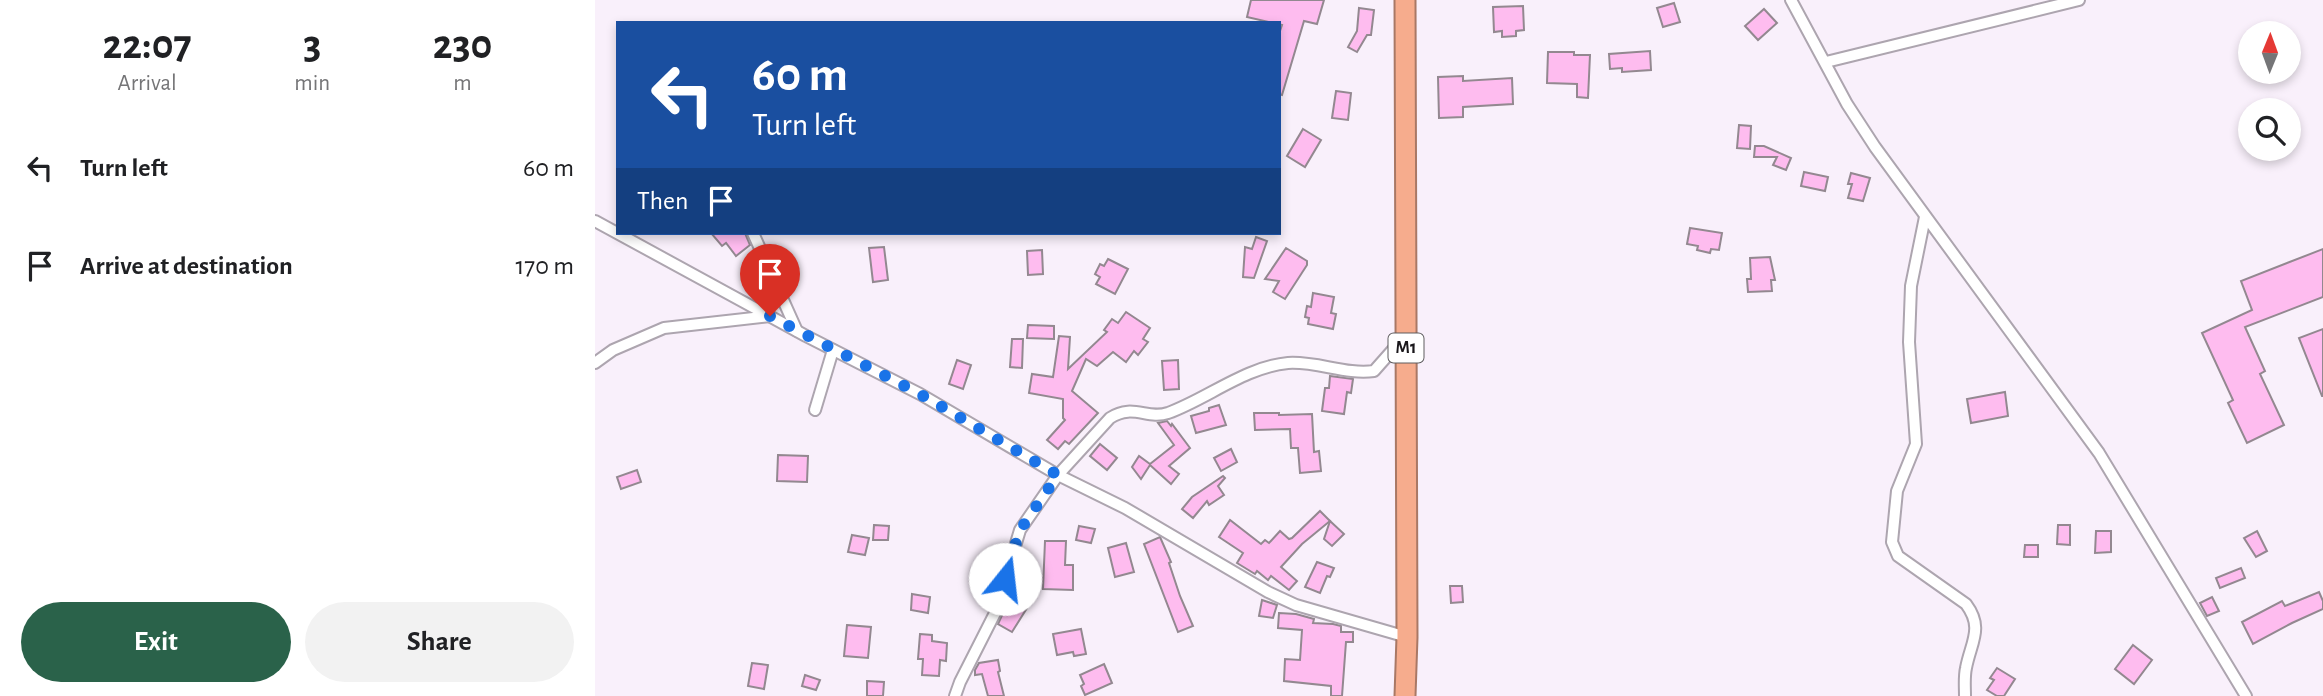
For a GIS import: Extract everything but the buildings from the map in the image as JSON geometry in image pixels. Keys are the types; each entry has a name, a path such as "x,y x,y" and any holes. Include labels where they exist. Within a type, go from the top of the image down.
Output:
{"highway":[{"name":"M1","path":"1405,0 1405,696"}],"street":[{"path":"1791,0 1847,104 1925,217 2099,453 2246,696"},
{"path":"1826,62 2079,0"},
{"path":"1925,217 1911,286 1909,342 1916,444 1897,491 1892,542 1898,556 1966,604 1973,614 1976,624 1975,639 1966,665 1965,696"},
{"path":"595,221 616,232"},
{"path":"621,235 796,331 920,394 1058,475 1125,508 1241,577 1296,605 1407,637"},
{"path":"754,235 796,331"},
{"path":"595,363 613,350 664,328 770,316"},
{"path":"955,696 995,613 1020,530 1058,475 1110,418 1120,411 1131,410 1165,414 1218,388 1287,363 1374,371 1406,335"},
{"path":"815,410 833,350"}],"route":[{"path":"770,316 920,394 1058,475 1020,530 1005,579"}]}
